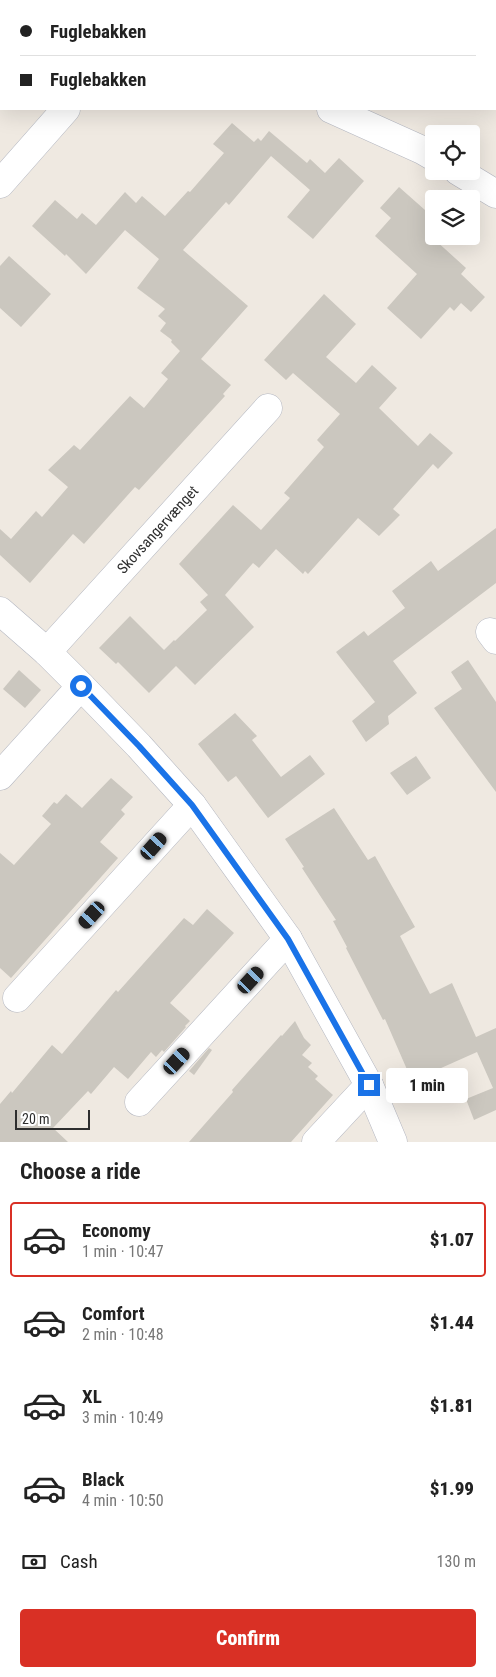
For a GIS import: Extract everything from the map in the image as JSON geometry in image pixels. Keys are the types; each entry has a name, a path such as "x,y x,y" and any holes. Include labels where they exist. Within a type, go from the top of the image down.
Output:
{"street":[{"path":"0,184 65,110"},
{"path":"333,110 425,153"},
{"path":"473,180 496,194"},
{"name":"Skovsangervænget","path":"47,652 268,408"},
{"path":"0,611 47,652 81,686 192,805 288,939 369,1085 393,1142"},
{"path":"0,776 81,686"},
{"path":"17,998 192,805"},
{"path":"139,1102 288,939"},
{"path":"316,1142 369,1085"}],"building":[{"path":"232,123 254,142 258,138 261,141 269,131 307,163 310,159 325,173 339,158 364,181 313,239 287,217 310,190 271,156 229,205 226,202 183,250 248,306 201,359 231,385 223,394 225,396 139,490 135,487 84,544 73,534 30,583 0,555 0,529 11,539 36,511 42,517 68,487 48,470 74,445 80,450 130,396 144,408 168,379 161,373 180,351 171,342 172,340 160,331 166,323 158,316 165,309 137,288 159,259 125,230 86,274 66,254 65,256 32,226 55,200 77,219 82,213 96,225 125,192 136,203 142,196 165,216 188,191 190,192 224,153 213,144"},
{"path":"399,187 425,210 425,245 441,245 466,268 461,274 485,297 471,312 461,303 454,311 450,307 421,339 387,308 417,274 375,236 391,218 380,208"},
{"path":"9,256 51,294 21,327 0,308 0,266"},
{"path":"324,294 356,324 326,357 356,383 372,365 397,388 379,408 418,446 430,433 453,453 438,469 433,464 393,509 400,515 379,536 358,518 308,574 305,571 303,574 276,549 259,568 253,563 225,595 254,627 195,685 176,666 149,693 118,662 116,664 99,648 130,616 164,650 175,641 207,610 200,602 208,595 179,564 233,505 261,530 290,498 284,493 324,447 317,440 340,414 293,373 286,380 264,360"},
{"path":"496,528 496,583 393,661 417,693 388,716 389,724 366,742 352,721 375,702 336,652 364,631 368,636 405,608 392,591 431,561 438,571"},
{"path":"468,660 496,702 496,792 434,708 462,689 451,672"},
{"path":"19,670 41,690 25,708 3,689"},
{"path":"235,713 257,736 252,740 281,777 310,755 325,774 268,818 236,776 228,782 198,744"},
{"path":"416,756 431,778 407,795 390,773"},
{"path":"111,778 133,797 121,810 125,814 100,842 118,858 11,978 0,968 0,853 14,865 51,824 42,816 54,802 57,804 66,794 82,808"},
{"path":"334,808 368,860 375,856 415,927 400,936 430,994 452,983 476,1037 496,1028 496,1110 474,1120 466,1099 493,1088 477,1052 412,1081 385,1019 383,1020 333,921 336,920 285,839"},
{"path":"207,909 234,933 170,1003 190,1021 164,1052 162,1050 156,1057 151,1052 128,1079 114,1067 91,1094 88,1091 53,1128 68,1142 0,1142 0,1104 11,1091 12,1093 52,1045 62,1054 116,990 118,992 184,918 193,925"},
{"path":"295,1021 304,1038 311,1045 302,1055 312,1063 308,1067 318,1076 315,1079 333,1095 291,1142 189,1142 233,1092 232,1090"},
{"path":"209,1048 212,1050 194,1075 189,1071"}],"route":[{"path":"81,686 192,805 288,939 369,1085"}]}
